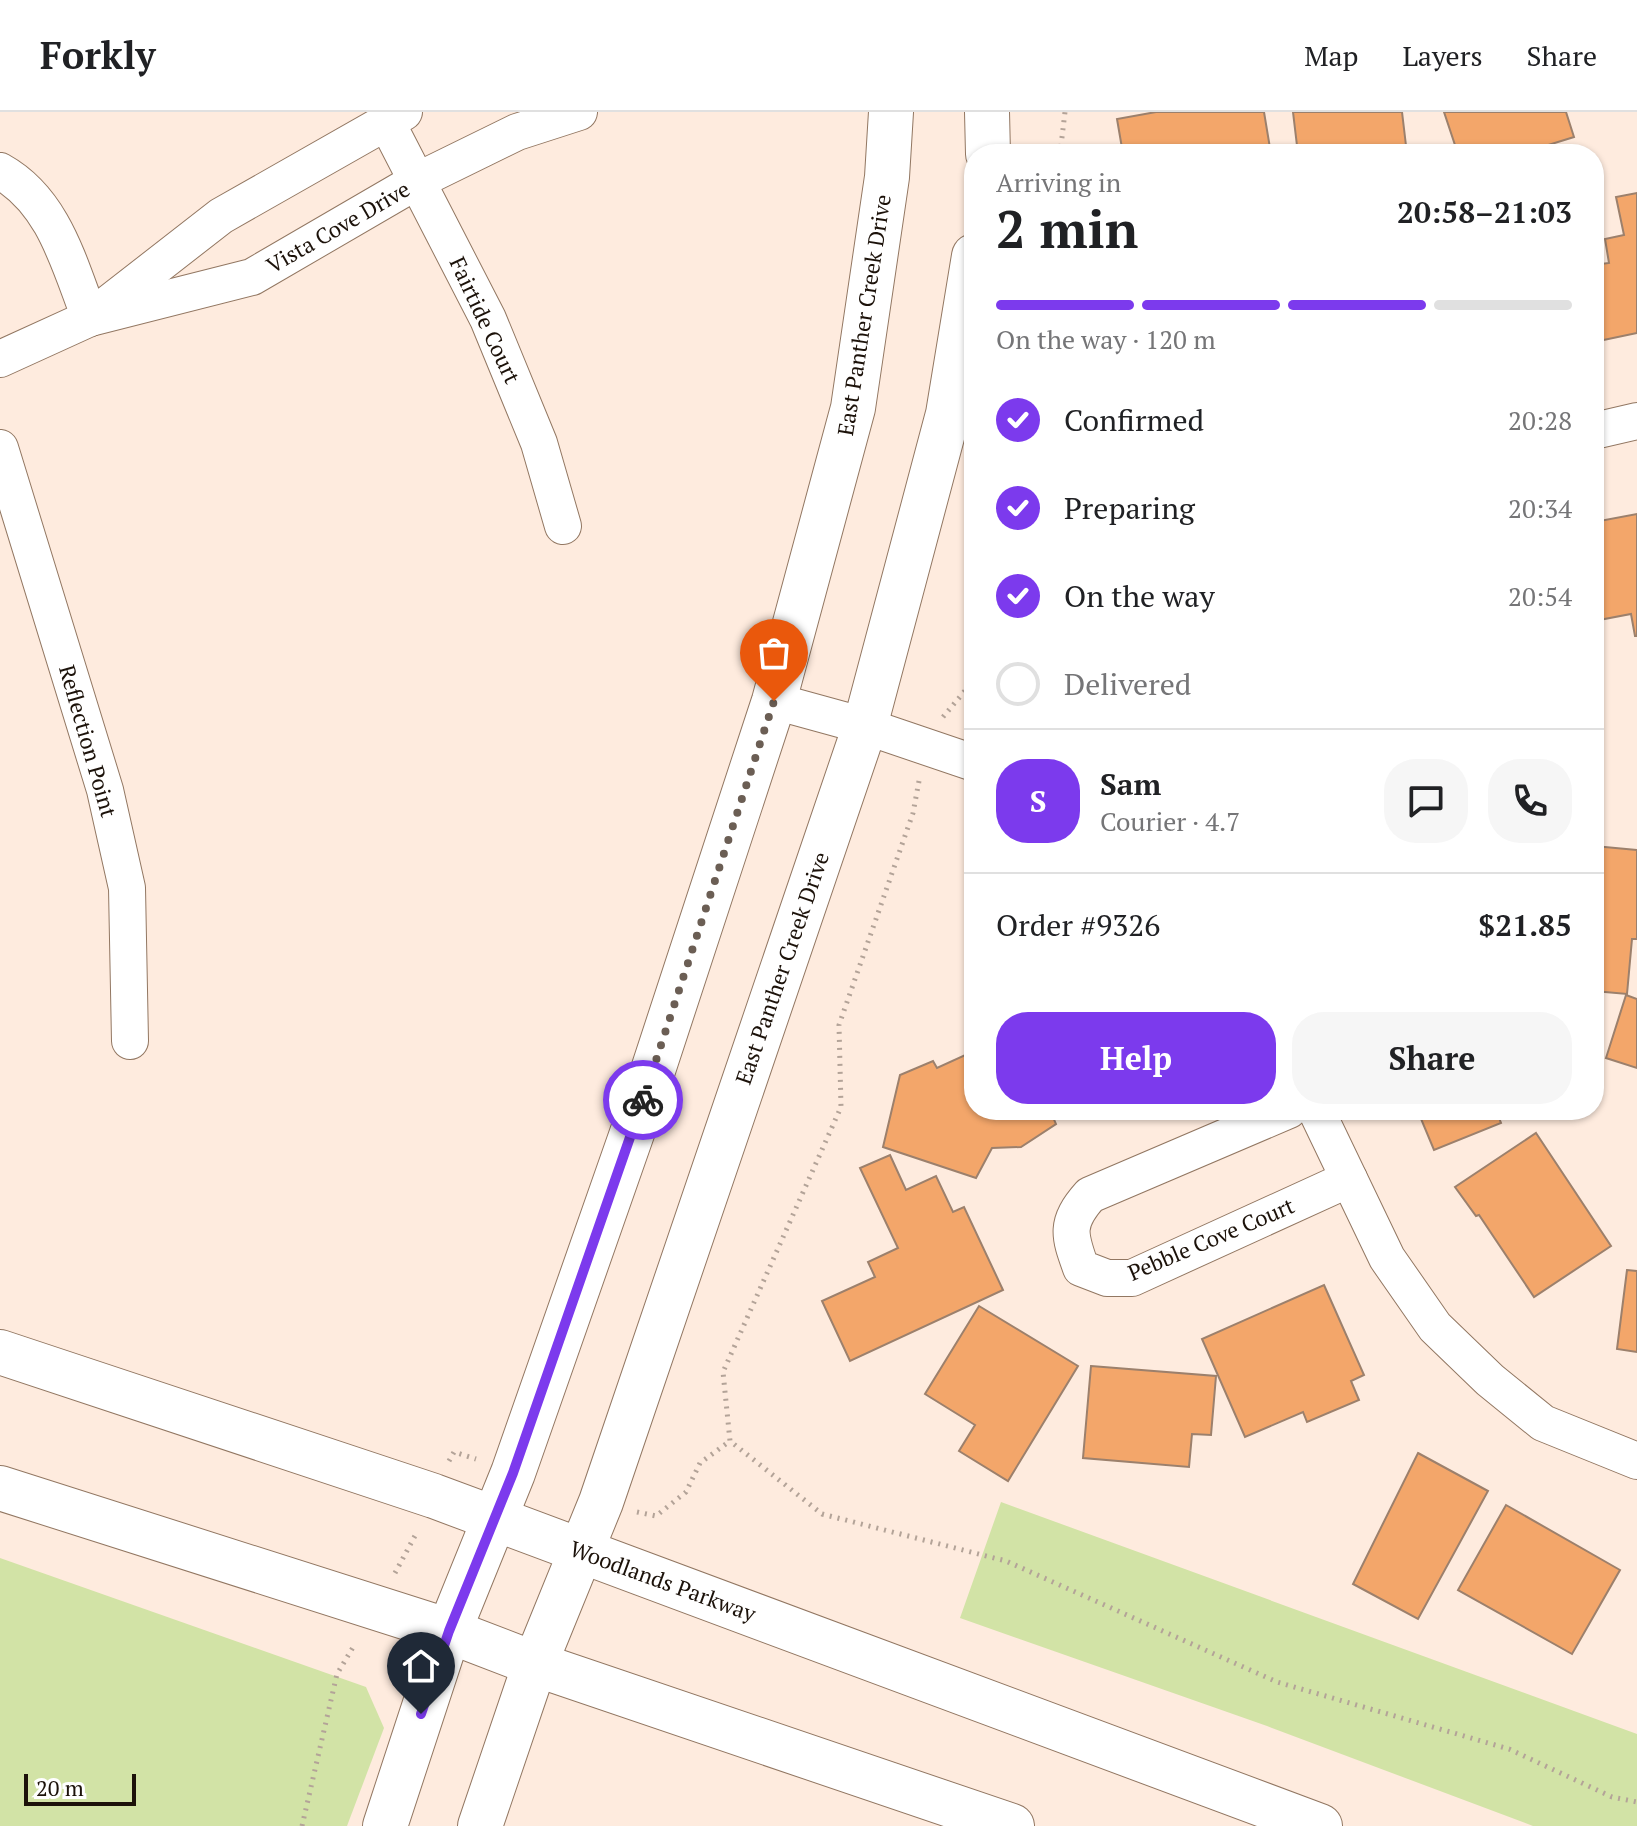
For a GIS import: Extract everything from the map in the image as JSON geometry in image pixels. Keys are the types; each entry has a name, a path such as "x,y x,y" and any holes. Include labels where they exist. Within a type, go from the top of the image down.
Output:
{"street":[{"name":"Vista Cove Drive","path":"0,359 90,318 252,277 417,181 517,132 579,112"},
{"name":"East Panther Creek Drive","path":"385,1826 449,1631 495,1518 637,1119 774,701 853,408 887,177 891,112"},
{"path":"987,112 988,144"},
{"name":"Vista Cove Drive","path":"90,318 221,216 395,116"},
{"name":"Fairtide Court","path":"395,116 417,181 488,319 539,443 563,526"},
{"path":"0,171 15,180 50,217 90,318"},
{"name":"East Panther Creek Drive","path":"480,1826 535,1664 582,1551 865,726 948,414 964,317"},
{"path":"1604,429 1637,421"},
{"name":"Reflection Point","path":"0,448 111,818 127,888 130,1041"},
{"path":"774,701 865,726 964,760"},
{"name":"Pebble Cove Court","path":"1266,1120 1090,1195 1073,1214 1070,1239 1081,1268 1107,1278 1132,1278 1349,1179"},
{"path":"1321,1120 1387,1258 1435,1327 1490,1380 1543,1423 1637,1461"},
{"name":"Woodlands Parkway","path":"0,1352 495,1518 1320,1826"},
{"path":"0,1488 449,1631 535,1664 1012,1826"}],"path":[{"path":"1061,144 1065,112"},
{"path":"964,690 950,705 924,748 913,813 839,1025 841,1107 723,1372 730,1441 822,1514 1006,1561 1277,1682 1509,1749 1612,1797 1637,1802"}],"green space":[{"path":"1001,1502 1637,1734 1637,1826 1533,1826 1267,1726 960,1618"},
{"path":"0,1558 366,1687 384,1728 347,1826 0,1826"}],"building":[{"path":"1156,112 1264,112 1269,144 1121,144 1117,119"},
{"path":"1293,112 1402,112 1406,144 1297,144"},
{"path":"1444,112 1566,112 1574,137 1551,144 1455,144"},
{"path":"1637,193 1637,333 1604,340 1604,264 1609,263 1605,239 1624,235 1616,197"},
{"path":"1637,514 1637,636 1631,614 1604,619 1604,520"},
{"path":"1604,847 1637,850 1637,939 1632,939 1627,994 1604,992"},
{"path":"1626,995 1637,999 1637,1068 1606,1058"},
{"path":"964,1056 964,1120 1054,1120 1056,1124 1021,1147 992,1148 976,1178 883,1147 900,1075 933,1061 937,1068"},
{"path":"1422,1120 1500,1120 1501,1123 1434,1150"},
{"path":"1536,1133 1611,1246 1534,1297 1479,1215 1476,1216 1455,1187"},
{"path":"890,1155 906,1190 936,1176 953,1212 964,1207 1003,1290 850,1361 822,1301 875,1277 868,1262 898,1248 860,1168"},
{"path":"1627,1270 1637,1271 1637,1352 1617,1349"},
{"path":"1324,1285 1364,1375 1351,1381 1359,1400 1307,1422 1303,1412 1245,1437 1202,1339"},
{"path":"979,1306 1078,1366 1008,1481 959,1451 975,1425 925,1394"},
{"path":"1091,1366 1216,1376 1211,1435 1192,1434 1189,1467 1083,1458"},
{"path":"1418,1453 1488,1491 1418,1619 1353,1584"},
{"path":"1506,1505 1620,1570 1572,1654 1458,1590"}],"way so far":[{"path":"643,1100 774,701"}],"route":[{"path":"421,1714 449,1631 513,1473 643,1100"}]}
